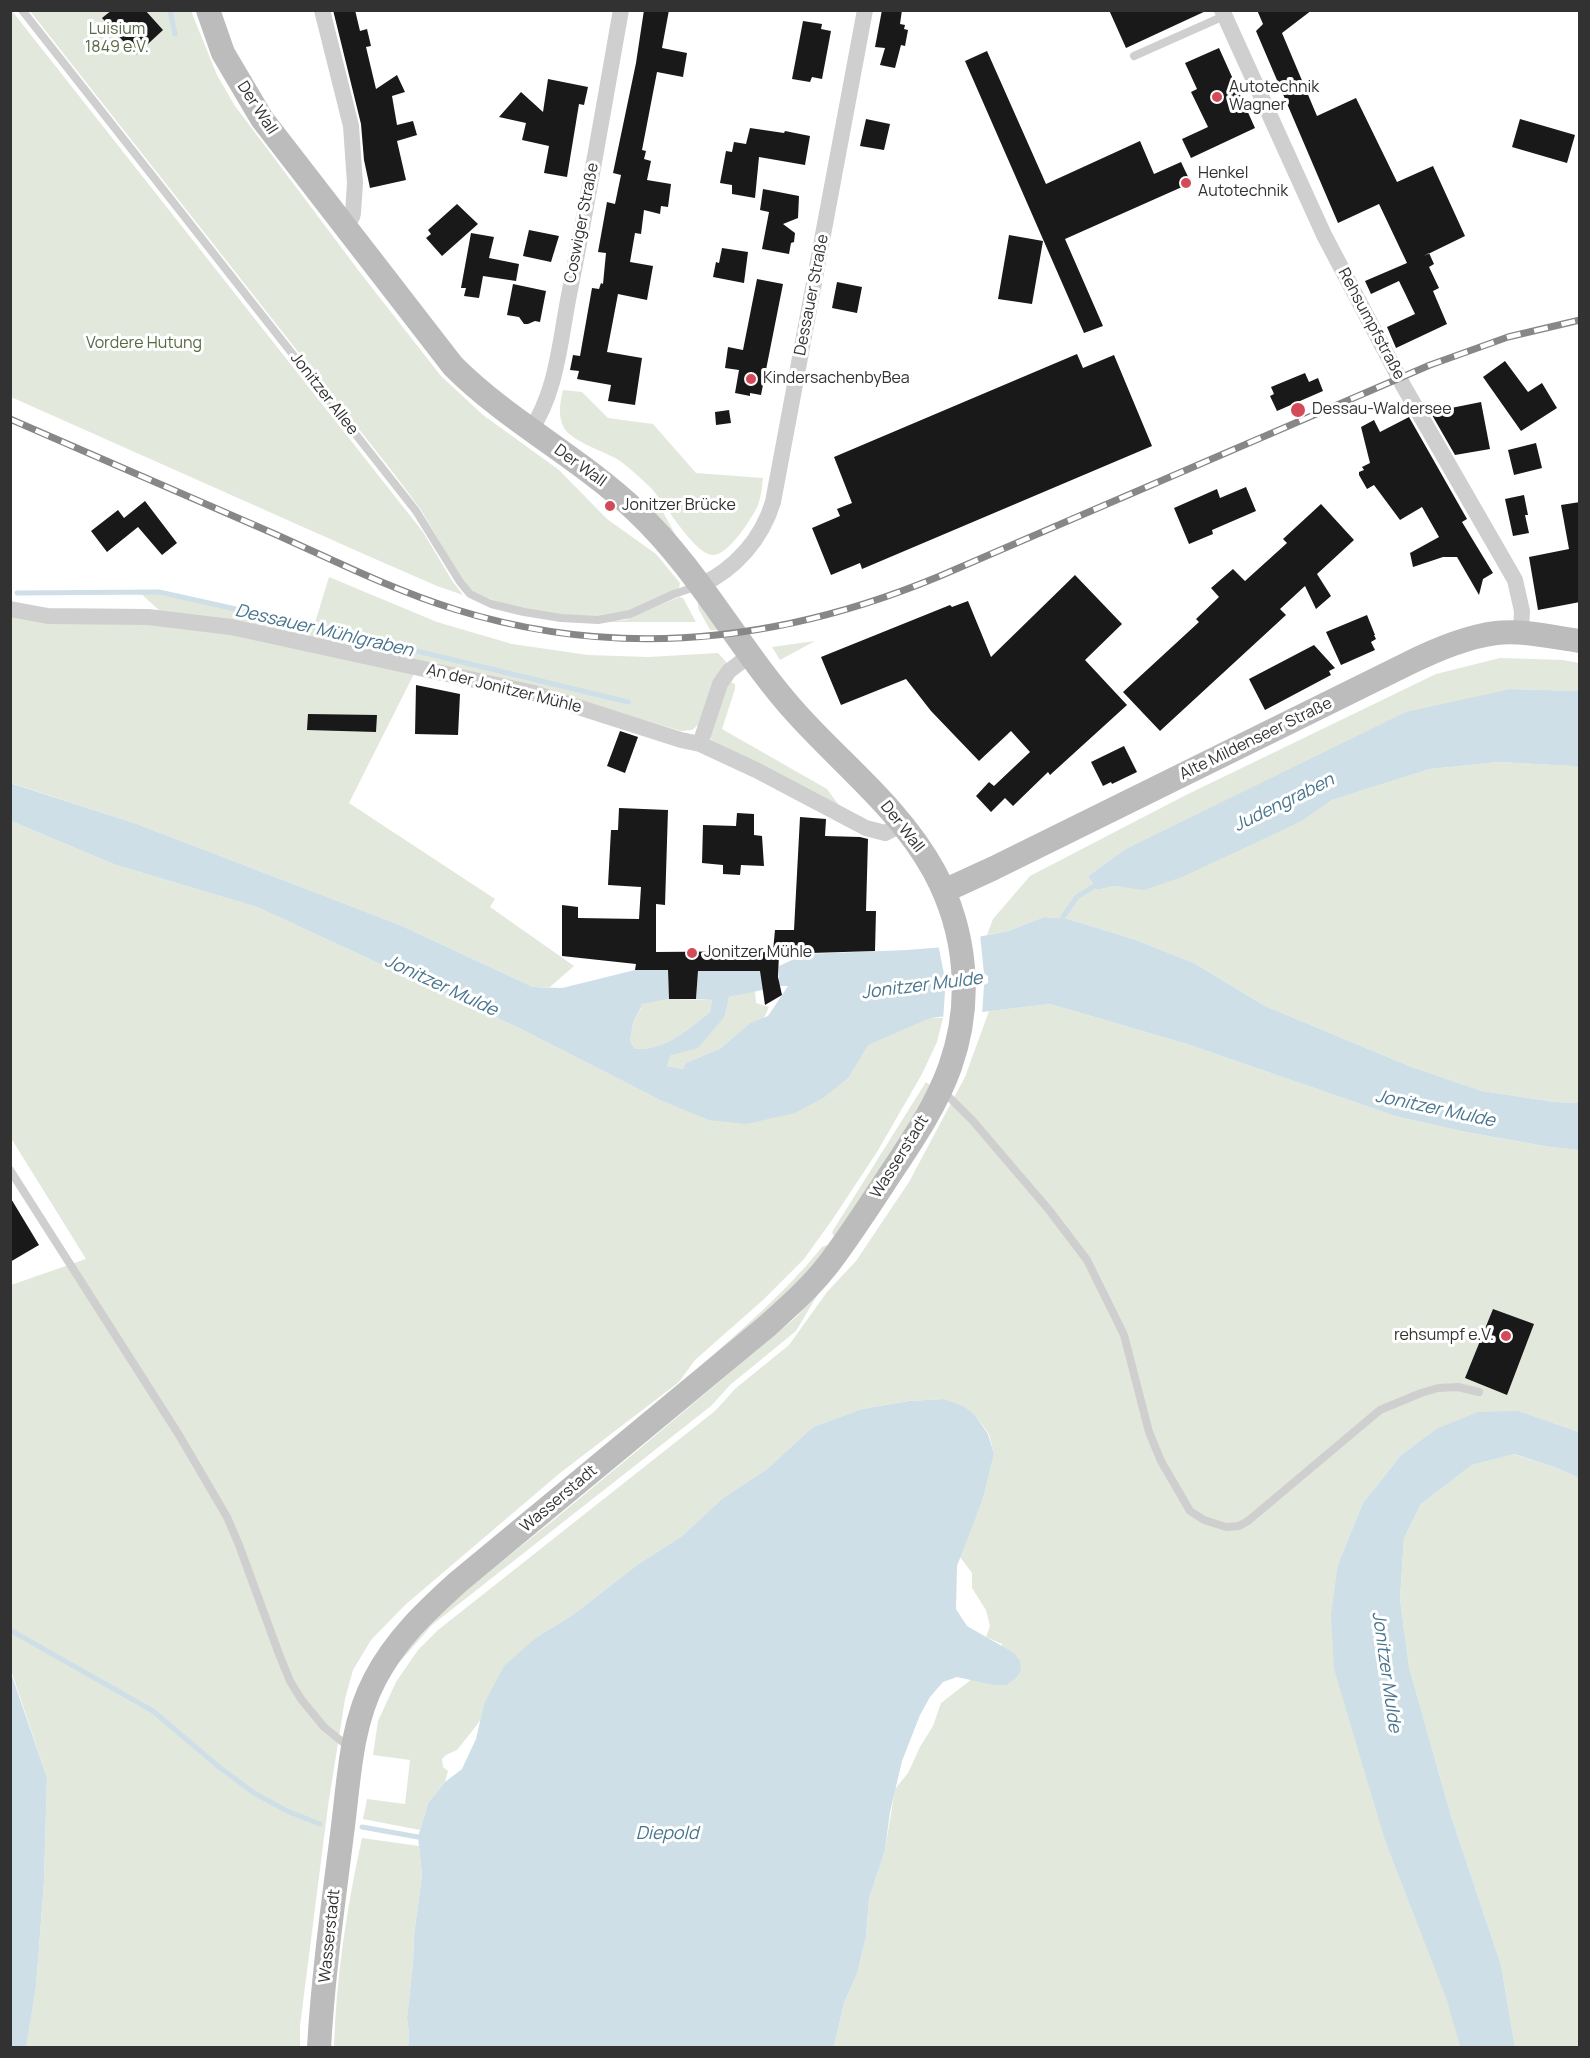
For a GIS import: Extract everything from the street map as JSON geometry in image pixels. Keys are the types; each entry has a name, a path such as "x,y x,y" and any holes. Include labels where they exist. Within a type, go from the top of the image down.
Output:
{"main road":[{"name":"Der Wall","path":"208,10 223,53 262,119 453,366 471,384 530,431 582,465 637,512 701,585 750,655 796,714 903,824 925,856 944,891 955,922 964,972 962,1024"},
{"name":"Alte Mildenseer Straße","path":"944,891 1448,645 1496,633 1521,633 1580,641"},
{"name":"Wasserstadt","path":"319,2048 352,1750 366,1698 386,1661 410,1628 458,1582 732,1357 796,1300 826,1268 921,1125 952,1060 962,1024"}],"street":[{"path":"322,10 351,126 355,183 353,213 344,226"},
{"name":"Coswiger Straße","path":"530,431 538,420 550,392 621,10"},
{"name":"Dessauer Straße","path":"701,585 718,577 756,539 768,519 773,502 865,10"},
{"name":"Rehsumpfstraße","path":"1223,13 1324,236 1404,387 1515,580 1522,611 1521,633"},
{"name":"An der Jonitzer Mühle","path":"10,609 48,616 148,617 231,627 534,693 700,744 756,770 867,828 885,832 903,824"},
{"path":"700,744 720,684 729,671 750,655"}],"lane":[{"name":"Jonitzer Allee","path":"22,10 416,511 460,582 470,594 491,604 524,612 561,618 598,620 630,614 674,594 701,585"},
{"path":"1134,56 1223,13"},
{"path":"940,1089 973,1121 1043,1202 1087,1260 1124,1335 1149,1432 1161,1461 1190,1511 1204,1520 1226,1527 1239,1526 1248,1521 1380,1410 1438,1388 1458,1387 1479,1392"},
{"path":"10,1170 119,1339 216,1498 239,1545 279,1654 296,1690 311,1713 352,1750"}],"green space":[{"name":"Vordere Hutung","path":"12,11 423,532 463,595 366,555 11,397"},
{"name":"Luisium 1849 e.V.","path":"30,11 191,11 217,75 235,106 441,376 483,415 559,470 607,519 656,554 680,583 679,588 633,610 605,616 562,617 507,606 473,592 461,578 421,510 395,475"},
{"path":"563,390 582,392 608,418 653,424 696,473 763,478 758,505 733,543 713,555 705,552 688,536 649,486 633,472 617,459 572,436 561,422 560,404"},
{"path":"649,497 663,512 680,543 642,504"},
{"path":"329,577 437,622 512,644 588,655 648,657 718,653 727,663 699,724 692,730 681,731 552,693 420,662 349,803 495,899 490,907 574,966 550,987 533,987 400,925 137,824 11,783 11,613 162,613 137,590 314,626"},
{"path":"679,597 683,598 696,622 602,622 625,620"},
{"path":"698,598 719,630 710,630 698,608"},
{"path":"815,641 780,660 772,647"},
{"path":"1500,658 1563,660 1579,663 1579,691 1511,689 1166,831 1124,850 1088,876 1097,890 1114,886 1144,889 1302,821 1332,800 1430,769 1498,762 1579,768 1579,1103 1555,1102 1482,1091 1409,1066 1265,1006 1194,963 1133,939 1068,919 1044,917 1008,931 987,935 993,919 1030,876 1186,795 1436,674"},
{"path":"731,682 735,684 735,689 722,729 827,789 844,812 711,741 710,735 726,689"},
{"path":"11,821 116,865 257,907 519,1028 658,1099 849,1077 867,1045 931,1018 943,1018 937,1042 922,1074 877,1152 804,1259 763,1300 695,1360 679,1382 560,1473 405,1605 371,1640 353,1670 345,1699 328,1806 300,2026 300,2047 26,2047 36,1987 44,1882 47,1778 11,1670 11,1285 86,1259 11,1138"},
{"path":"755,991 756,1003 769,1007 764,1018 750,1023 721,1048 686,1063 683,1069 667,1066 671,1055 725,1016 729,997"},
{"path":"669,999 712,1000 710,1012 666,1043 635,1049 630,1041 633,1023 641,1008 641,1003"},
{"path":"1050,1004 1187,1044 1395,1116 1465,1132 1579,1150 1579,1432 1519,1411 1436,1429 1401,1455 1363,1503 1338,1564 1460,2047 834,2047 844,2003 857,1974 866,1937 869,1899 885,1850 895,1789 908,1773 933,1726 941,1703 972,1679 993,1685 1002,1644 986,1637 990,1626 986,1610 972,1588 972,1573 960,1557 983,1499 994,1454 989,1434 975,1415 943,1399 909,1401 862,1409 813,1427 767,1469 723,1498 682,1536 637,1565 574,1614 537,1637 484,1704 481,1719 473,1730 457,1750 442,1759 443,1767 448,1771 445,1782 428,1803 420,1830 363,1819 367,1799 405,1804 410,1760 373,1755 378,1721 396,1682 418,1650 438,1630 715,1411 736,1388 789,1345 827,1292 856,1261 909,1182 965,1077 989,1011"},
{"path":"926,1082 930,1085 911,1120 847,1223 834,1236 832,1232"},
{"path":"827,1245 830,1248 796,1287 696,1370 762,1311 822,1247"},
{"path":"818,1294 796,1331 730,1385 711,1406 432,1625 398,1664 383,1688 397,1660 457,1597 644,1445 795,1318"},
{"path":"1513,1454 1557,1468 1579,1478 1579,2047 1515,2047 1501,1965 1451,1816 1409,1667 1400,1599 1404,1538 1421,1504 1472,1465"},
{"path":"362,1838 419,1846 422,1875 407,2018 408,2047 334,2048 343,1942"}],"water":[{"path":"1511,689 1579,691 1579,768 1498,762 1430,769 1332,800 1302,821 1182,877 1144,890 1114,886 1097,890 1088,876 1124,850 1406,712"},
{"name":"Jonitzer Mulde","path":"10,783 137,824 400,925 533,987 562,988 635,970 668,970 669,999 641,1004 633,1023 630,1041 635,1049 666,1043 710,1012 712,1000 696,999 698,971 773,971 772,988 729,997 725,1016 698,1048 671,1055 667,1066 683,1069 686,1063 721,1048 750,1023 768,1016 788,986 779,986 779,966 805,954 945,947 973,938 1008,931 1044,917 1068,919 1133,939 1194,963 1265,1006 1409,1066 1482,1091 1555,1102 1579,1103 1579,1150 1465,1132 1395,1116 1187,1044 1050,1004 931,1018 868,1045 849,1077 823,1098 795,1113 746,1124 709,1120 658,1099 519,1028 257,907 116,865 11,821"},
{"name":"Diepold","path":"943,1399 963,1406 975,1415 988,1434 994,1454 983,1499 957,1566 956,1609 967,1626 1014,1653 1020,1661 1021,1671 1006,1685 993,1685 957,1677 943,1682 930,1697 920,1715 902,1761 890,1812 885,1850 869,1899 866,1937 857,1974 844,2003 834,2047 408,2047 407,2018 422,1875 418,1837 428,1803 445,1782 462,1769 476,1739 484,1704 504,1666 537,1637 574,1614 637,1565 682,1536 723,1498 767,1469 813,1427 862,1409 909,1401"},
{"name":"Jonitzer Mulde","path":"1519,1411 1579,1432 1579,1478 1514,1454 1472,1465 1421,1504 1404,1538 1400,1599 1409,1667 1451,1816 1501,1965 1515,2047 1460,2047 1447,2000 1385,1840 1334,1669 1331,1615 1338,1564 1363,1503 1401,1455 1436,1429 1478,1412"},
{"path":"10,1670 47,1778 44,1882 36,1987 26,2048 10,2047"}],"pier":[{"path":"980,934 984,974 988,976 988,983 984,985 982,1015 943,1021 945,991 941,988 941,982 945,979 938,944"}],"building":[{"path":"112,10 145,10 163,30 136,55 102,18"},
{"path":"333,10 355,10 360,31 367,29 371,46 366,47 376,89 397,75 405,92 392,96 397,125 413,121 417,135 397,141 406,180 370,188 364,160 361,124"},
{"path":"644,10 669,10 662,48 687,53 683,77 657,72 642,150 646,151 644,159 651,161 647,180 671,184 668,207 661,206 660,214 644,210 641,234 635,233 630,262 653,266 647,300 618,294 607,352 642,358 635,405 608,401 611,385 577,379 579,371 570,370 573,355 580,356 592,288 599,289 601,283 603,284 606,253 598,252 607,202 615,204 621,175 613,173 636,63"},
{"path":"882,10 902,10 900,24 905,25 904,29 908,30 905,46 901,45 895,68 880,65 885,48 875,47"},
{"path":"1109,10 1208,10 1126,48"},
{"path":"1257,10 1312,10 1282,33 1317,116 1356,98 1397,182 1433,166 1465,236 1429,253 1434,264 1429,267 1439,288 1433,291 1447,324 1396,348 1387,327 1415,314 1399,281 1371,294 1365,281 1407,263 1379,204 1338,223 1256,31 1263,24"},
{"path":"803,21 822,24 821,29 831,31 822,79 812,77 810,82 792,79"},
{"name":"Autotechnik Wagner","path":"1219,48 1255,128 1191,158 1182,139 1208,127 1191,92 1197,89 1185,63"},
{"path":"987,51 1046,184 1140,141 1154,174 1181,162 1191,183 1065,239 1103,326 1084,333 965,61"},
{"path":"548,79 588,87 584,105 579,104 567,177 544,173 549,146 522,140 526,123 499,117 521,92 543,112"},
{"path":"866,119 890,124 884,150 860,146"},
{"path":"1520,119 1575,135 1567,163 1512,147"},
{"path":"750,128 810,136 805,165 759,157 755,198 732,194 732,185 720,183 726,151 732,152 734,142 746,144"},
{"path":"763,189 799,196 798,218 783,224 795,233 789,254 762,249 769,212 760,210"},
{"path":"457,204 478,224 442,256 426,238 431,234 428,230"},
{"path":"529,230 559,236 551,262 523,256"},
{"path":"471,233 494,237 489,258 519,264 516,281 483,276 479,298 464,296 466,288 461,288"},
{"path":"1009,235 1043,241 1032,304 998,299"},
{"path":"722,248 748,252 744,283 713,277"},
{"path":"757,279 783,284 761,395 750,393 750,396 735,393 739,370 725,368 728,347 743,350"},
{"path":"837,282 862,287 857,313 832,308"},
{"path":"513,284 546,291 540,322 524,324 519,317 507,315"},
{"path":"1077,354 1083,368 1114,355 1152,446 862,569 860,563 831,575 812,528 840,516 837,509 852,503 834,457"},
{"path":"1505,361 1528,392 1542,383 1557,408 1521,431 1483,377"},
{"path":"1305,373 1309,382 1318,378 1323,391 1277,411 1270,396 1274,394 1271,387"},
{"path":"1481,402 1490,449 1455,455 1428,408 1437,403 1441,410"},
{"path":"729,410 731,423 716,425 715,412"},
{"path":"1409,417 1467,519 1462,522 1493,573 1483,579 1479,595 1457,557 1443,557 1413,567 1410,553 1439,537 1422,507 1400,520 1374,485 1367,489 1359,475 1359,472 1364,470 1362,467 1370,463 1361,427 1374,420 1380,432"},
{"path":"1536,443 1542,468 1514,475 1508,450"},
{"path":"1246,487 1256,511 1212,530 1213,534 1189,544 1174,508 1217,489 1220,498"},
{"path":"1524,495 1529,533 1513,536 1505,499"},
{"path":"145,501 177,543 162,555 138,527 107,552 91,531 118,510 124,518"},
{"path":"1580,502 1580,602 1538,610 1529,557 1569,549 1561,505"},
{"path":"1321,504 1354,540 1317,574 1331,596 1316,609 1305,586 1280,609 1286,615 1160,731 1123,692 1199,622 1196,619 1219,597 1211,588 1233,569 1245,581 1287,543 1283,539"},
{"path":"1075,575 1122,624 1085,660 1127,705 1050,775 1048,772 1013,806 1005,798 991,812 976,796 989,782 994,786 1030,752 1011,731 979,761 931,711 906,679 841,705 821,657 950,605 952,607 968,601 991,657"},
{"path":"1367,615 1376,639 1371,642 1375,650 1341,665 1326,632"},
{"path":"1314,645 1335,668 1329,671 1331,675 1265,710 1249,679"},
{"path":"416,685 460,694 458,735 415,734"},
{"path":"308,714 377,715 376,732 307,730"},
{"path":"620,731 638,737 625,773 607,766"},
{"path":"1124,746 1137,772 1103,786 1091,762"},
{"path":"619,808 668,810 665,905 656,904 656,952 773,951 775,930 794,930 800,817 826,819 825,836 868,839 866,911 876,911 875,951 779,954 778,977 782,995 765,1005 760,971 698,971 696,999 669,999 668,970 635,970 636,964 562,956 562,905 578,907 578,918 639,919 641,887 608,885 611,830 618,830"},
{"path":"737,813 754,814 754,835 762,836 764,866 741,865 740,875 723,874 723,865 702,863 703,825 736,826"},
{"path":"10,1197 39,1245 10,1262"},
{"name":"rehsumpf e.V.","path":"1493,1309 1534,1324 1507,1395 1465,1378"}],"waterway":[{"path":"170,10 175,34"},
{"name":"Dessauer Mühlgraben","path":"17,593 159,592 317,627 628,702"},
{"name":"Judengraben","path":"1058,924 1077,897 1099,883"},
{"path":"10,1630 153,1711 219,1767 254,1793 287,1811 320,1824"},
{"path":"362,1827 418,1837"}],"railway":[{"path":"10,419 386,584 454,609 516,625 578,635 639,639 700,637 761,629 821,616 881,598 940,576 1430,365 1508,337 1580,320"}],"place":[{"name":"Autotechnik Wagner","path":"1217,97"},
{"name":"Henkel Autotechnik","path":"1186,183"},
{"name":"KindersachenbyBea","path":"751,379"},
{"name":"Dessau-Waldersee","path":"1298,410"},
{"name":"Jonitzer Brücke","path":"610,506"},
{"name":"Jonitzer Mühle","path":"692,953"},
{"name":"rehsumpf e.V.","path":"1506,1336"}]}
